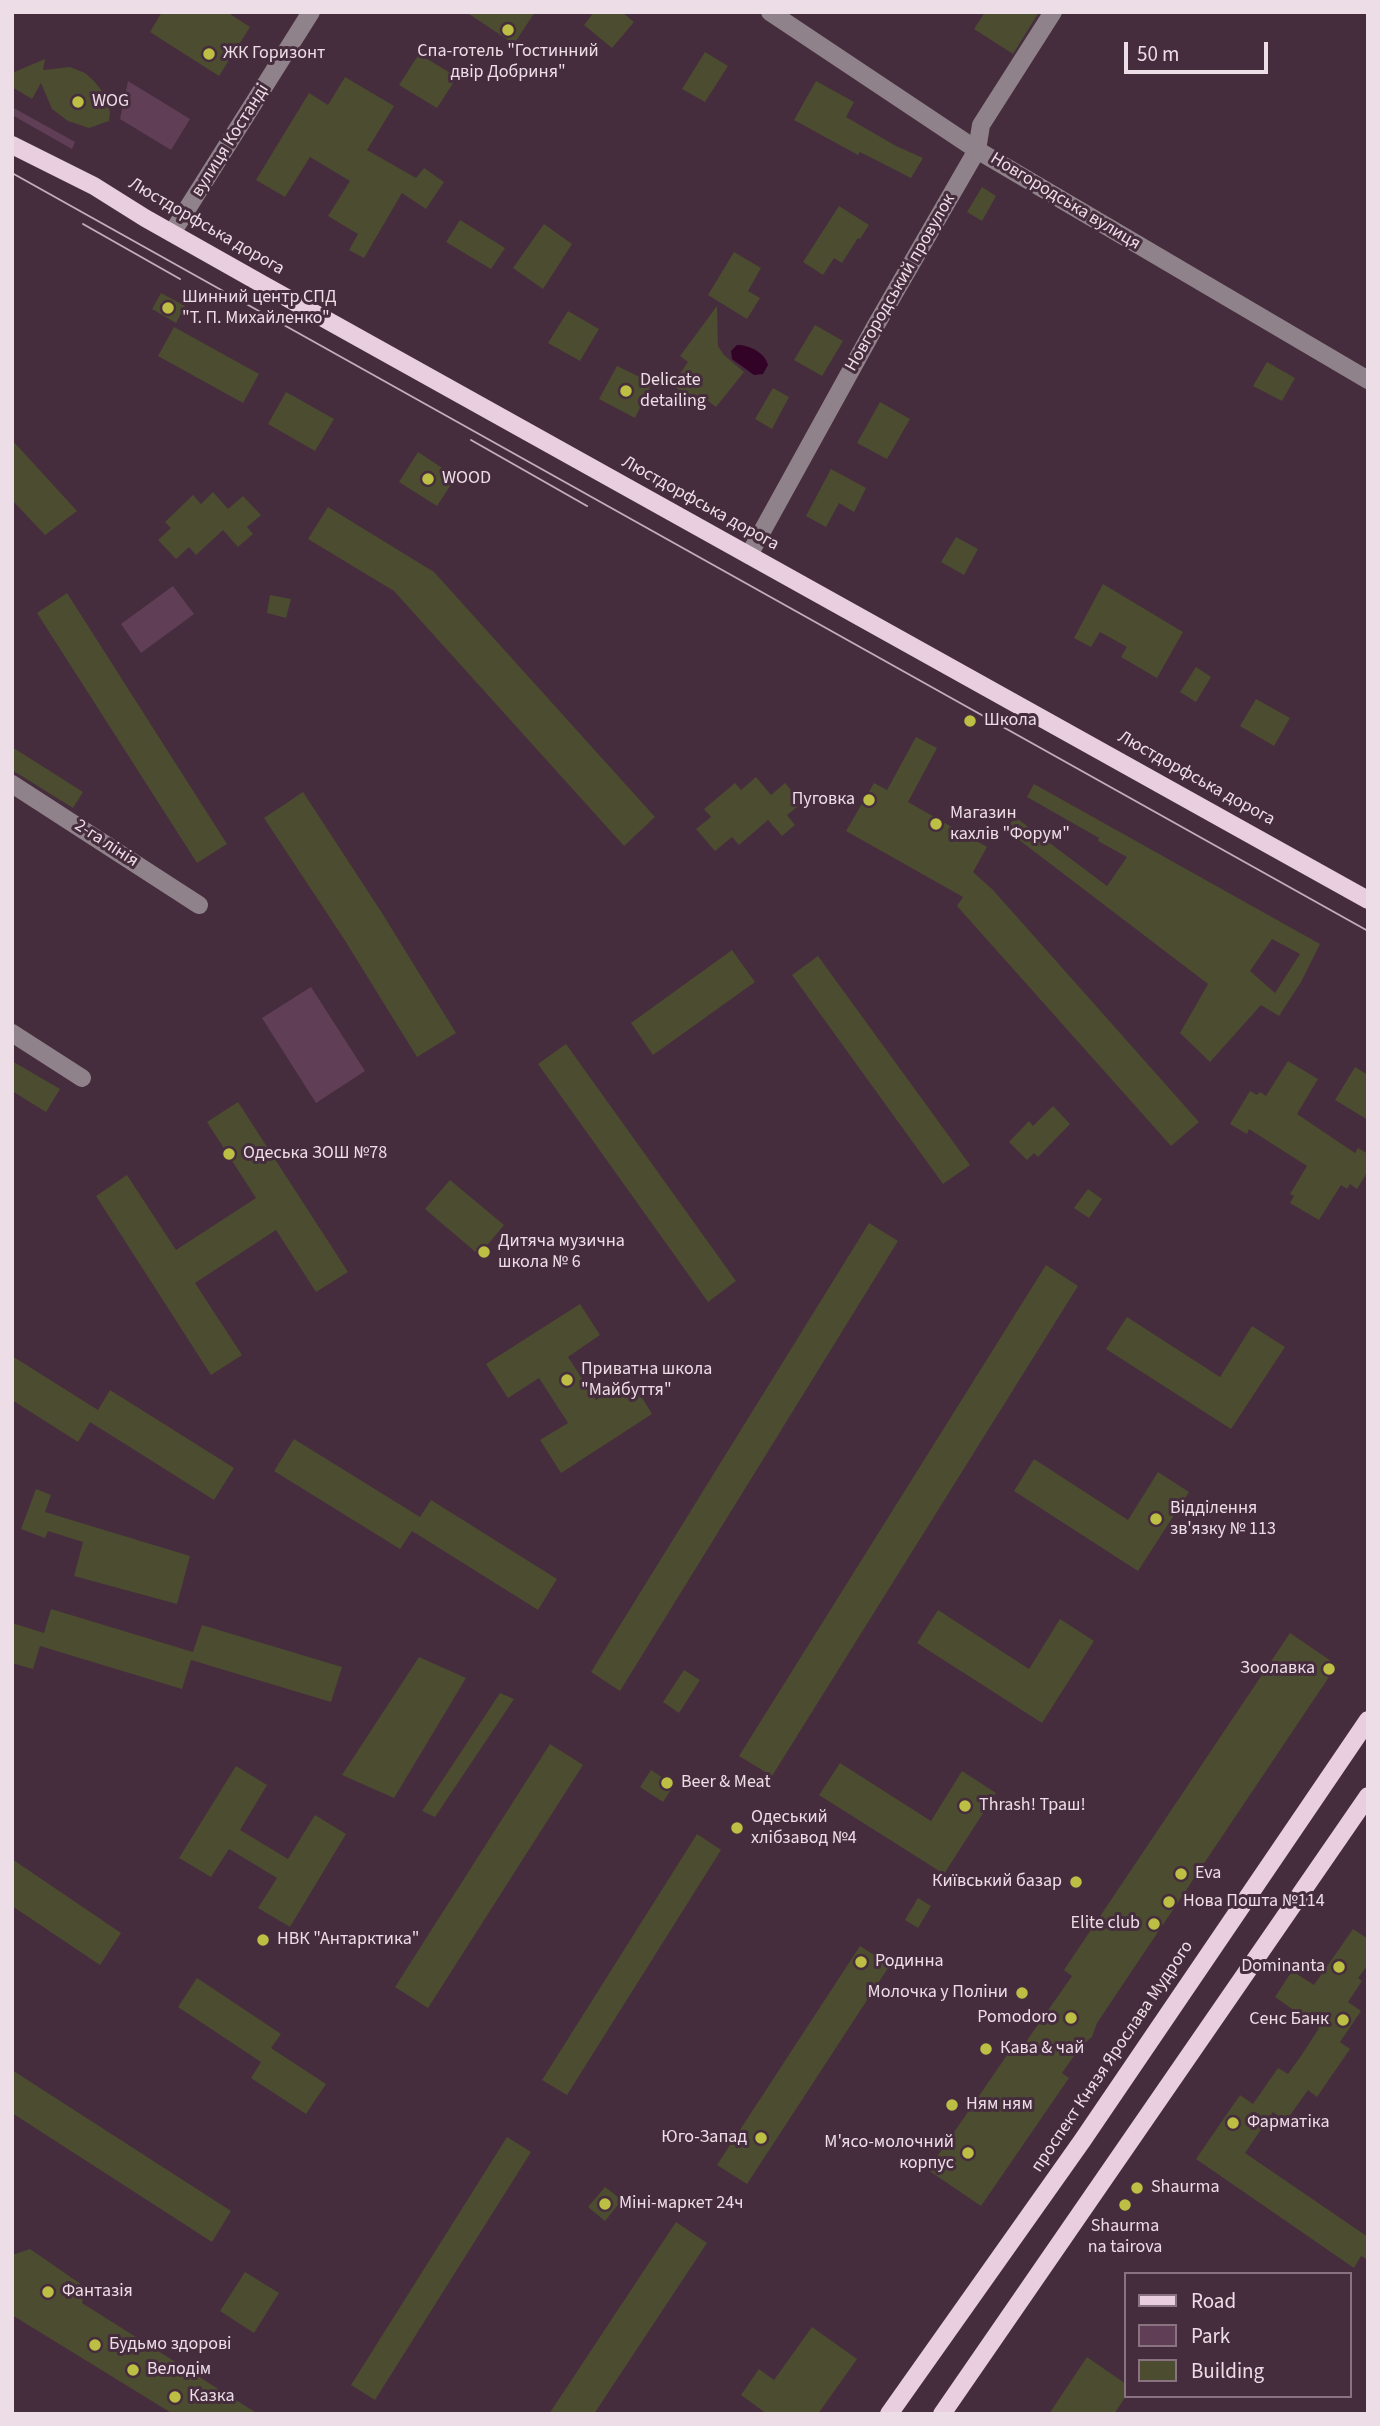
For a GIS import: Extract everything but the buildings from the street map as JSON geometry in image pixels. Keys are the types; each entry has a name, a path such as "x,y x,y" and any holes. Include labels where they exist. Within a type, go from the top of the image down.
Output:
{"main road":[{"name":"Люстдорфська дорога","path":"12,145 94,186 172,233 1368,900"},
{"name":"проспект Князя Ярослава Мудрого","path":"889,2414 1082,2141 1368,1720"},
{"path":"942,2414 1368,1796"}],"street":[{"name":"вулиця Костанді","path":"172,233 312,12"},
{"name":"Новгородська вулиця","path":"770,12 977,150 1368,380"},
{"name":"Новгородський провулок","path":"749,555 876,325 977,150 981,125 1053,12"},
{"name":"2-га лінія","path":"12,784 199,905"},
{"path":"12,1033 82,1078"}],"green space":[{"path":"128,81 190,119 171,150 120,119"},
{"path":"12,107 75,142 72,149 12,115"},
{"path":"173,586 194,614 141,653 121,624"},
{"path":"311,987 365,1071 316,1103 262,1018"}],"shaded area":[{"path":"737,345 752,348 764,357 768,365 763,374 754,375 732,359 731,351"}],"tram line":[{"path":"12,173 1368,931"},
{"path":"83,224 180,279"},
{"path":"471,440 587,506"}],"place":[{"name":"Спа-готель \"Гостинний двір Добриня\"","path":"508,30"},
{"name":"ЖК Горизонт","path":"209,54"},
{"name":"WOG","path":"78,102"},
{"name":"Шинний центр СПД \"Т. П. Михайленко\"","path":"168,308"},
{"name":"Delicate detailing","path":"626,391"},
{"name":"WOOD","path":"428,479"},
{"name":"Школа","path":"970,721"},
{"name":"Пуговка","path":"869,800"},
{"name":"Магазин кахлів \"Форум\"","path":"936,824"},
{"name":"Одеська ЗОШ №78","path":"229,1154"},
{"name":"Дитяча музична школа № 6","path":"484,1252"},
{"name":"Приватна школа \"Майбуття\"","path":"567,1380"},
{"name":"Відділення зв'язку № 113","path":"1156,1519"},
{"name":"Зоолавка","path":"1329,1669"},
{"name":"Beer & Meat","path":"667,1783"},
{"name":"Thrash! Траш!","path":"965,1806"},
{"name":"Одеський хлібзавод №4","path":"737,1828"},
{"name":"Eva","path":"1181,1874"},
{"name":"Київський базар","path":"1076,1882"},
{"name":"Нова Пошта №114","path":"1169,1902"},
{"name":"Elite club","path":"1154,1924"},
{"name":"НВК \"Антарктика\"","path":"263,1940"},
{"name":"Родинна","path":"861,1962"},
{"name":"Dominanta","path":"1339,1967"},
{"name":"Молочка у Поліни","path":"1022,1993"},
{"name":"Pomodoro","path":"1071,2018"},
{"name":"Сенс Банк","path":"1343,2020"},
{"name":"Кава & чай","path":"986,2049"},
{"name":"Ням ням","path":"952,2105"},
{"name":"Фарматіка","path":"1233,2123"},
{"name":"Юго-Запад","path":"761,2138"},
{"name":"М'ясо-молочний корпус","path":"968,2153"},
{"name":"Shaurma","path":"1137,2188"},
{"name":"Міні-маркет 24ч","path":"605,2204"},
{"name":"Shaurma na tairova","path":"1125,2205"},
{"name":"Фантазія","path":"48,2292"},
{"name":"Будьмо здорові","path":"95,2345"},
{"name":"Велодім","path":"133,2370"},
{"name":"Казка","path":"175,2397"}]}
